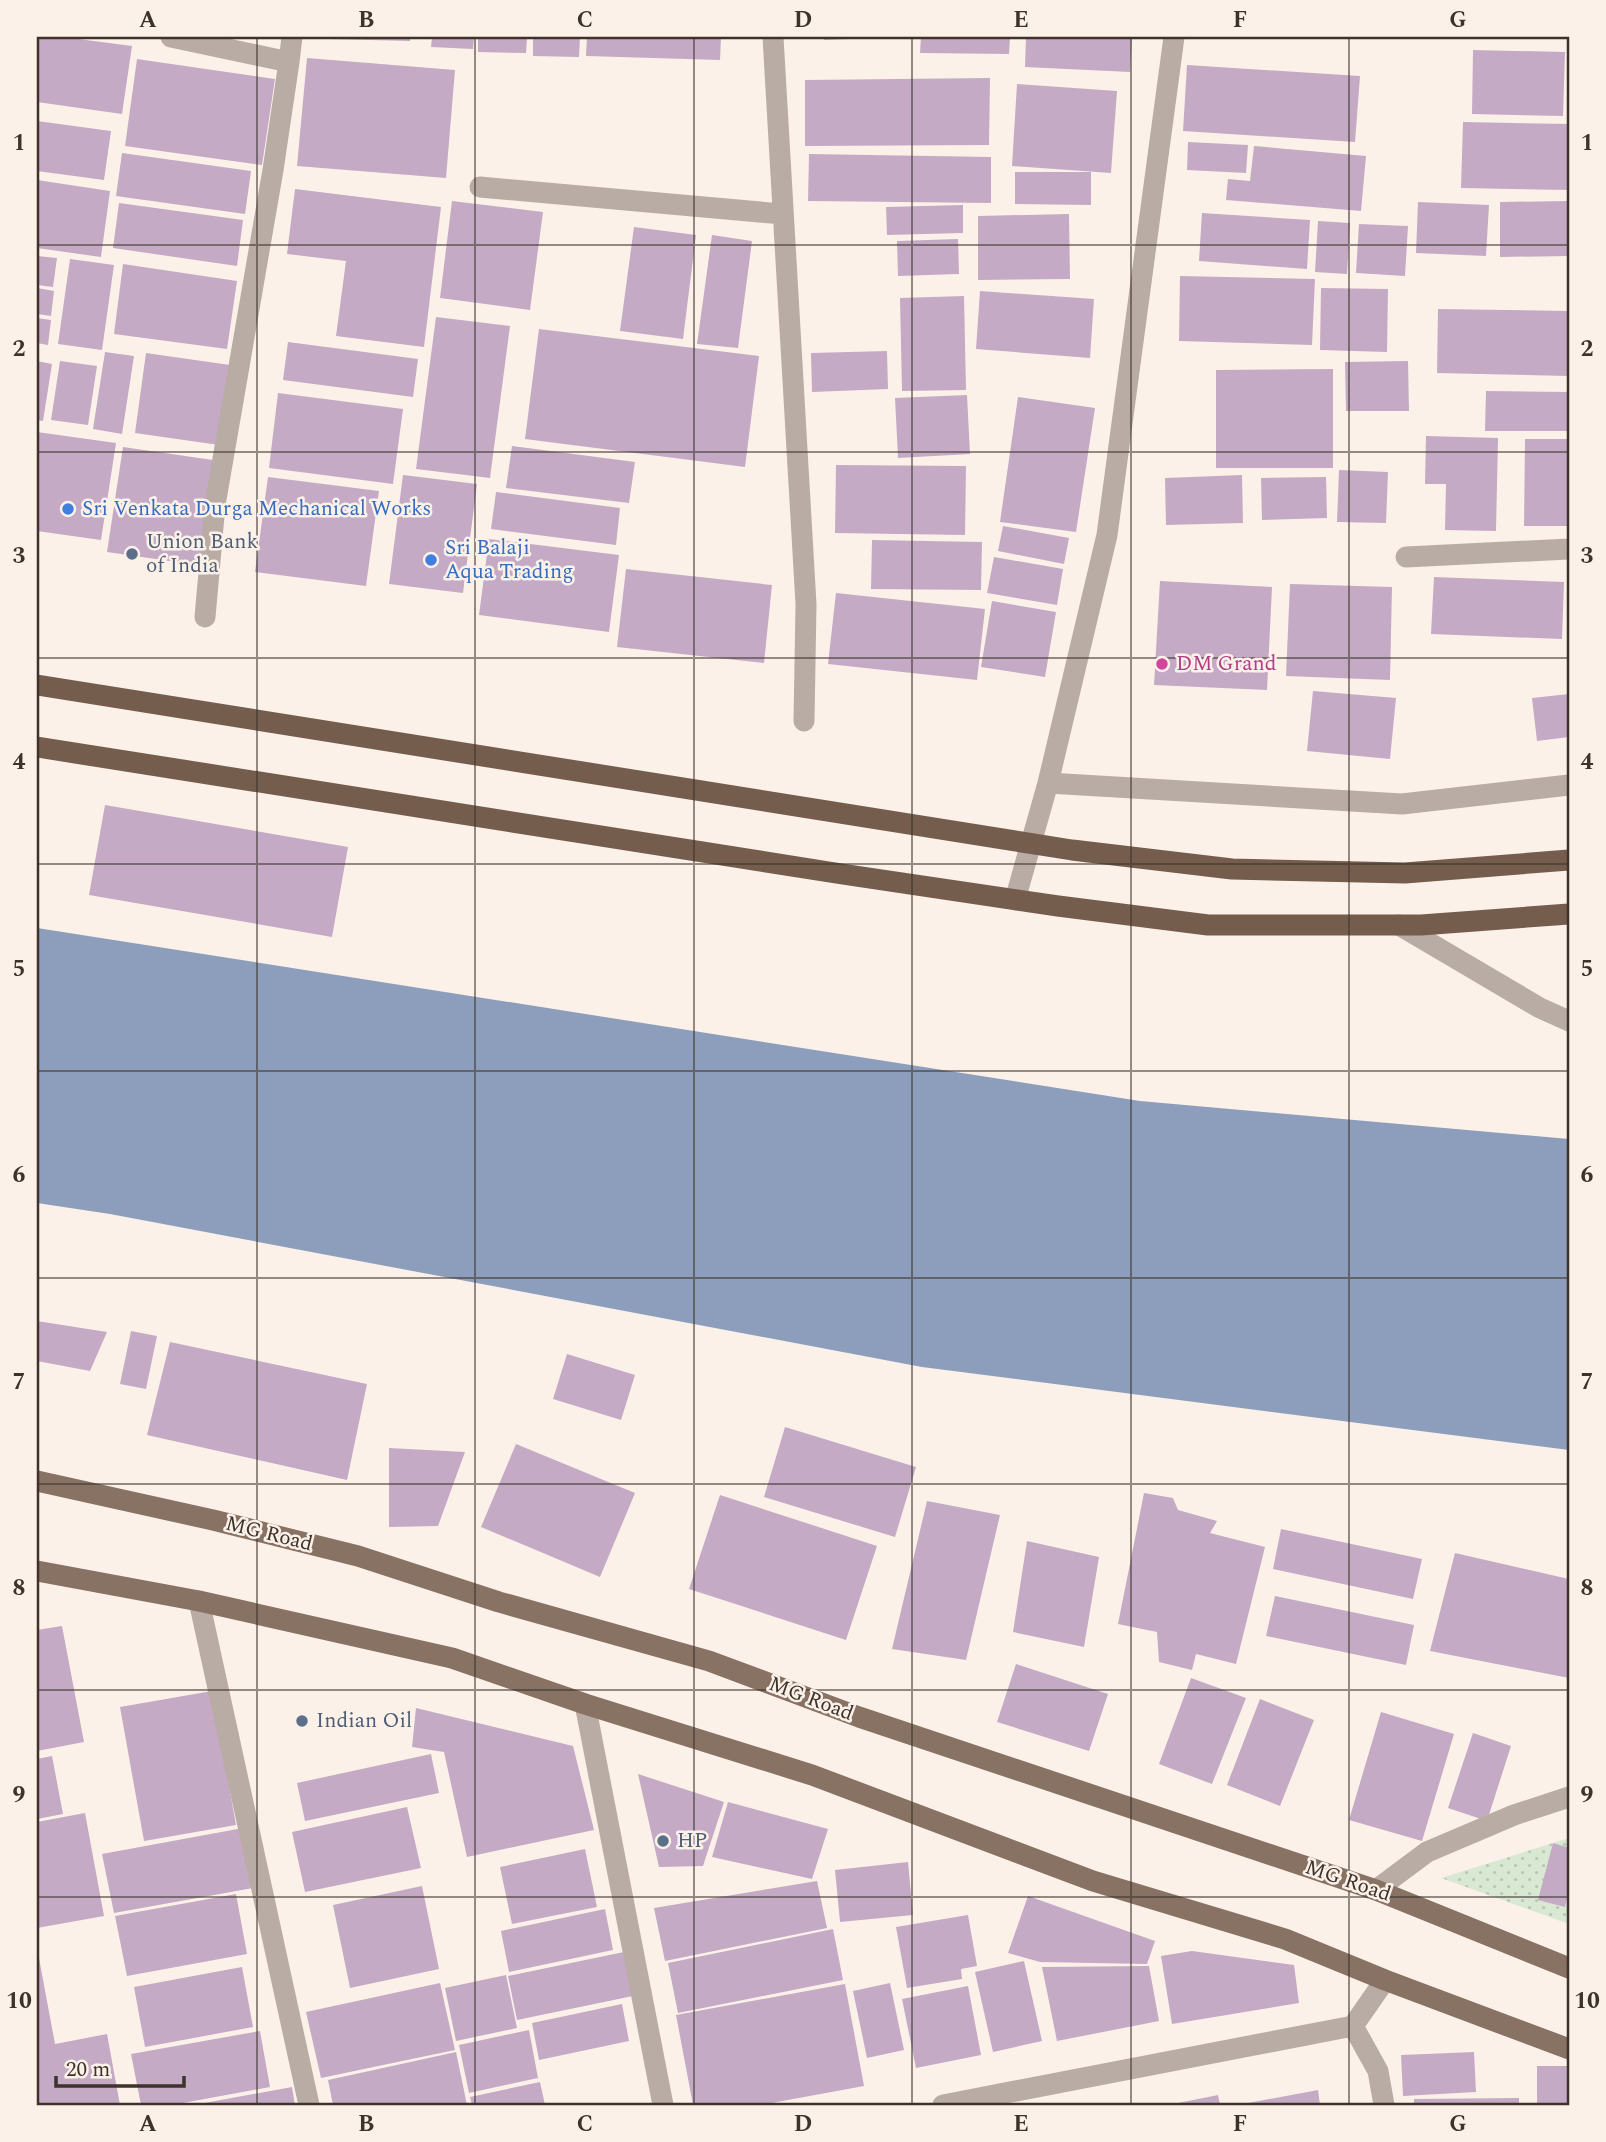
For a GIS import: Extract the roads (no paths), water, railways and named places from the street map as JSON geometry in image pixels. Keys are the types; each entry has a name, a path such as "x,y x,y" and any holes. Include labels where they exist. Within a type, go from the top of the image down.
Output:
{"highway":[{"path":"37,685 1072,850 1232,869 1405,873 1569,860"},
{"path":"37,747 1015,900 1208,925 1399,925 1569,914"}],"main road":[{"name":"MG Road","path":"37,1481 358,1556 499,1602 709,1661 859,1717 1376,1890 1569,1968"},
{"path":"37,1571 199,1601 452,1658 585,1704 812,1775 1093,1881 1285,1939 1385,1980 1569,2049"}],"street":[{"path":"171,37 289,62"},
{"path":"205,617 215,505 273,170 292,37"},
{"path":"773,37 806,604 804,721"},
{"path":"1015,900 1048,783 1107,535 1174,37"},
{"path":"480,187 782,214"},
{"path":"1406,556 1569,549"},
{"path":"1048,783 1402,804 1569,785"},
{"path":"1399,925 1540,1008 1569,1021"},
{"path":"199,1601 309,2105"},
{"path":"585,1704 663,2105"},
{"path":"1376,1890 1427,1852 1514,1815 1569,1797"},
{"path":"943,2105 1353,2026 1385,1980"},
{"path":"1353,2026 1378,2071 1384,2105"}],"water":[{"path":"37,928 1140,1101 1569,1139 1569,1450 922,1367 110,1214 37,1203"}],"place":[{"name":"Sri Venkata Durga Mechanical Works","path":"68,509"},
{"name":"Union Bank of India","path":"132,554"},
{"name":"Sri Balaji Aqua Trading","path":"431,560"},
{"name":"DM Grand","path":"1162,664"},
{"name":"Indian Oil","path":"302,1721"},
{"name":"HP","path":"663,1841"}]}
